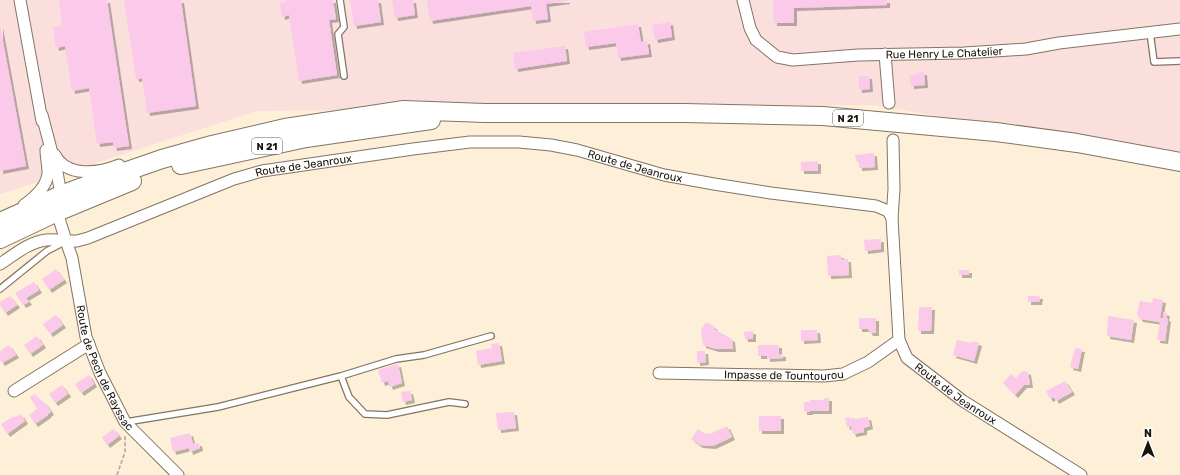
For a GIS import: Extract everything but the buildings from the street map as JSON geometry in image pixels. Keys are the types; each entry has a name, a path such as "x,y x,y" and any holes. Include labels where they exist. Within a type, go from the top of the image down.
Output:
{"main road":[{"name":"N 21","path":"0,239 59,203 162,159 241,137 285,128 404,110 485,113 684,113 823,116 903,122 1018,135 1077,143 1180,162"},
{"name":"N 21","path":"0,222 184,164 306,138 401,123 485,113"}],"street":[{"path":"20,0 42,115 58,172 59,203 66,241"},
{"name":"Rue Henry Le Chatelier","path":"743,0 750,28 756,40 777,57 793,60 885,54 964,53 1026,49 1059,43 1180,28"},
{"path":"885,54 890,103"},
{"path":"42,115 52,147 58,160 63,165 84,172 106,169 232,135 241,137"},
{"path":"0,222 32,199 44,186 48,174 42,115"},
{"path":"892,218 894,189 893,140"},
{"name":"Route de Jeanroux","path":"0,264 30,245 45,240 77,241 88,238 234,179 262,171 470,142 519,142 577,150 664,174 707,183 771,193 876,206 888,211 892,218 899,340 907,358 964,401 1081,475"},
{"name":"Route de Pech de Rayssac","path":"66,241 72,258 86,337 100,373 125,422 178,475"},
{"name":"Impasse de Tountourou","path":"659,374 824,376 844,374 868,362 899,340"},
{"path":"14,391 89,344"}],"lane":[{"path":"340,0 344,27 338,34 344,76"},
{"path":"1150,32 1154,62 1180,61"},
{"path":"0,289 47,251 66,241"},
{"path":"125,422 218,407 340,376 396,359 424,354 491,336"},
{"path":"340,376 349,397 365,414 387,415 449,402 465,404"}],"path":[{"path":"117,475 125,452 125,422"}],"shaded area":[{"path":"0,0 1180,0 1180,156 871,105 257,111 0,194"}]}
